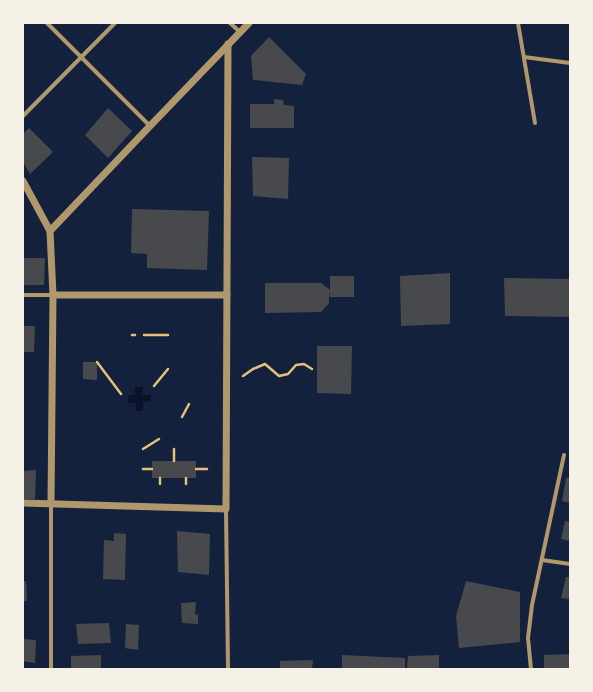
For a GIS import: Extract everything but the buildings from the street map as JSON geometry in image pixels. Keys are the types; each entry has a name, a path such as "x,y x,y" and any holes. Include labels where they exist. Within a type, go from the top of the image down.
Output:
{"street":[{"path":"47,23 150,126"},
{"path":"23,116 115,23"},
{"path":"230,23 240,32"},
{"path":"50,231 249,23"},
{"path":"518,23 535,123"},
{"path":"228,44 226,509 228,669"},
{"path":"524,57 570,63"},
{"path":"23,181 50,231 53,295 51,503 52,669"},
{"path":"23,295 227,295"},
{"path":"531,669 528,638 532,605 564,455"},
{"path":"23,503 226,509"},
{"path":"542,560 570,564"}],"path":[{"path":"144,335 168,335"},
{"path":"97,362 121,394"},
{"path":"243,376 253,369 265,364 279,376 288,374 296,364 304,364 312,369"},
{"path":"154,386 168,369"},
{"path":"182,417 189,404"},
{"path":"143,449 159,439"},
{"path":"174,448 174,461"},
{"path":"143,469 152,469"},
{"path":"196,469 207,469"},
{"path":"160,478 160,484"},
{"path":"186,478 186,484"}],"water":[{"path":"135,387 143,387 143,395 151,395 151,402 143,402 143,411 136,411 136,403 128,403 128,395 135,395"}]}
